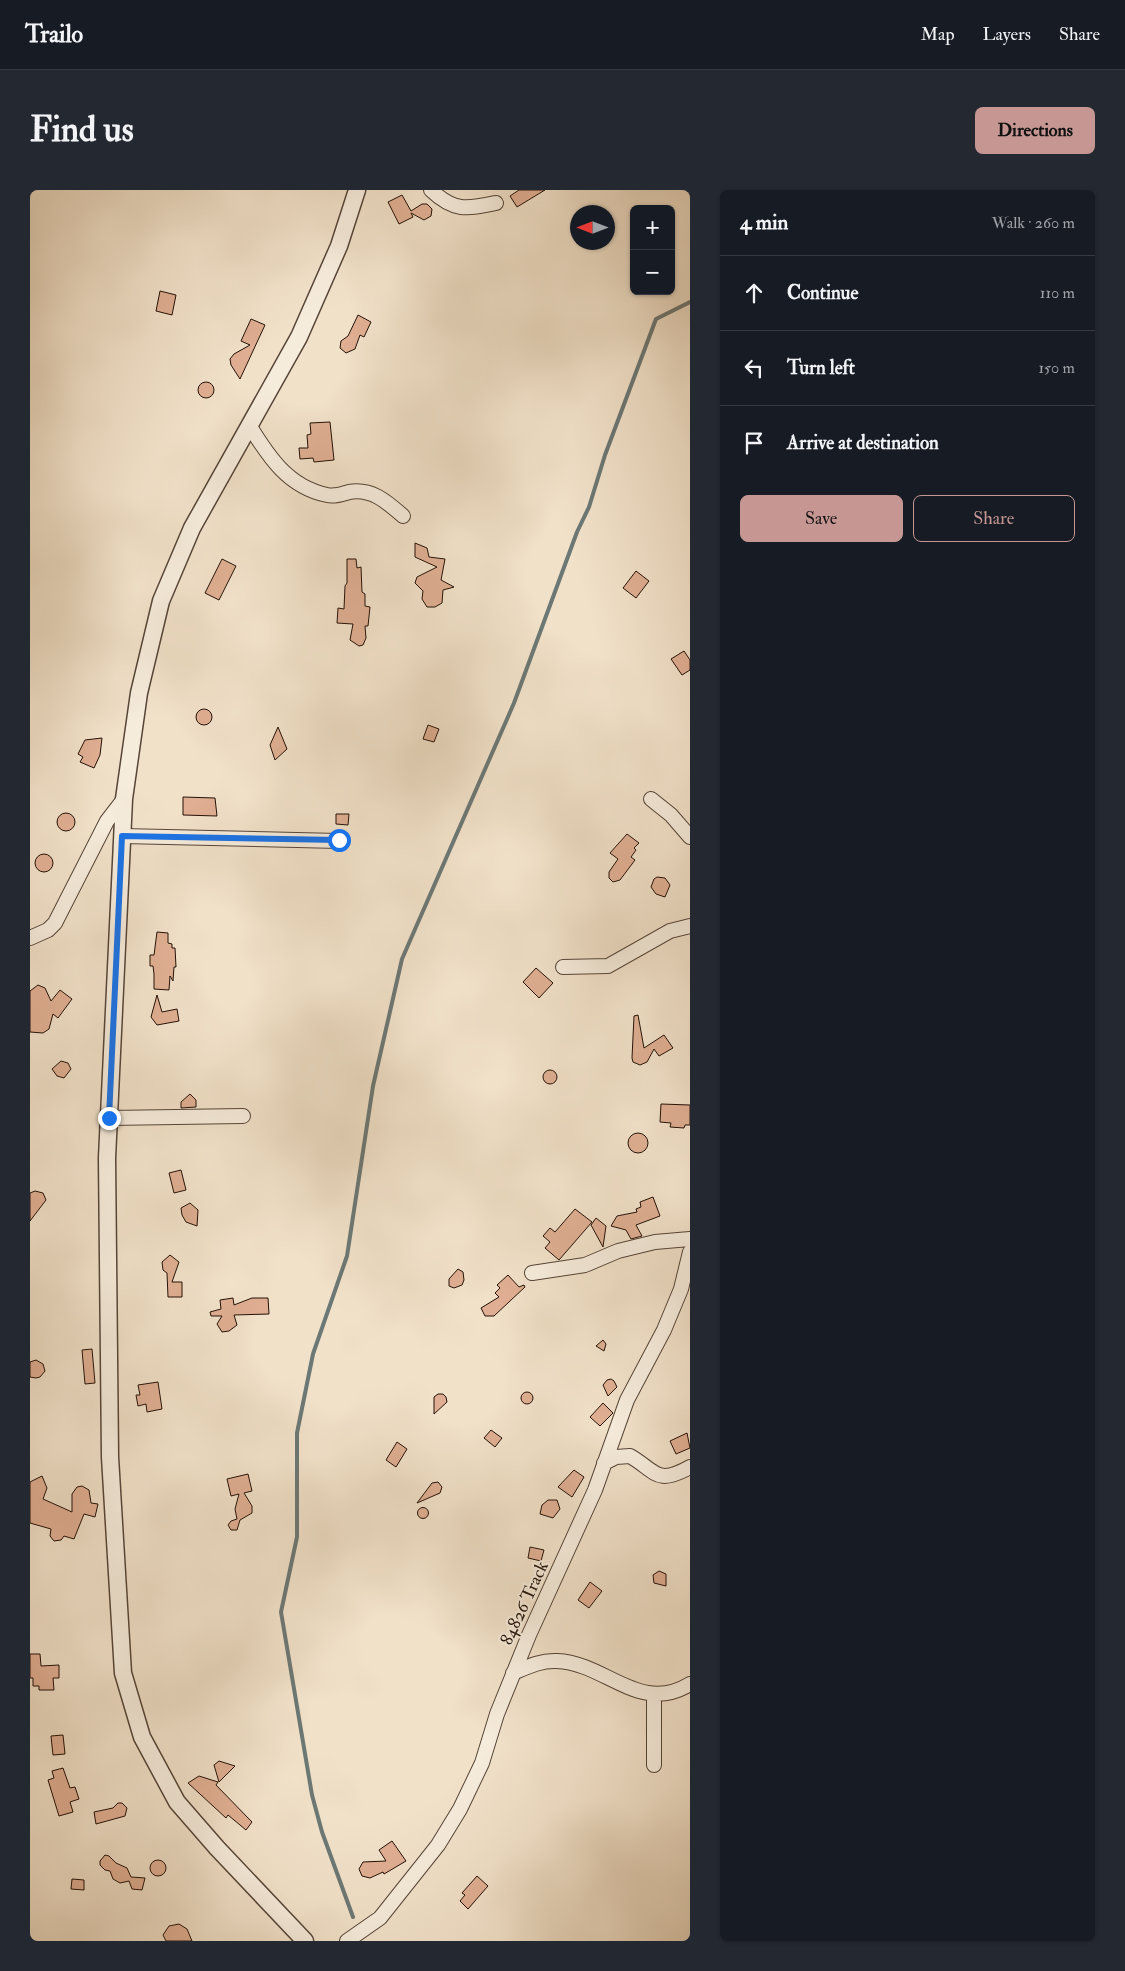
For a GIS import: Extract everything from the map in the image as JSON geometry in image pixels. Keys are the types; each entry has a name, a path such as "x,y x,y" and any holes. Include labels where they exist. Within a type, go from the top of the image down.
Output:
{"street":[{"path":"305,1941 217,1848 177,1802 142,1737 123,1673 110,1457 107,1158 124,799 138,693 161,601 192,528 298,337 320,291 339,246 357,190"},
{"path":"431,190 441,200 454,206 469,208 496,203"},
{"path":"249,425 272,461 284,474 326,495 356,491 374,494 383,498 403,516"},
{"path":"30,938 48,930 55,923 107,821 124,799"},
{"path":"651,799 671,815 690,837"},
{"path":"122,836 339,840"},
{"path":"563,967 608,966 670,931 690,926"},
{"path":"109,1118 243,1116"},
{"path":"532,1273 585,1265 618,1251 655,1242 690,1239"},
{"name":"84826 Track","path":"347,1941 380,1918 438,1845 460,1809 482,1763 497,1714 513,1673 595,1490 627,1400 668,1322 681,1289 690,1252"},
{"path":"604,1463 616,1457 630,1456 650,1472 662,1476 690,1467"},
{"path":"513,1673 531,1665 557,1661 578,1665 640,1692 654,1695 671,1693 690,1684"},
{"path":"654,1695 654,1765"}],"building":[{"path":"519,190 545,190 517,207 510,196"},
{"path":"402,195 411,211 422,204 427,204 432,209 431,216 424,220 411,213 413,217 399,224 388,202"},
{"path":"160,291 176,295 172,315 156,311"},
{"path":"358,315 371,322 364,337 360,335 355,349 346,353 340,348 341,341 348,336"},
{"path":"251,319 265,325 240,379 231,365 230,359 234,354 250,345 241,341"},
{"path":"206,382 212,384 214,390 212,396 206,398 200,396 198,390 200,384"},
{"path":"330,422 334,460 314,462 313,458 300,459 299,448 308,448 307,435 311,434 310,423"},
{"path":"415,543 427,548 429,557 445,559 441,580 454,587 443,590 442,603 435,607 427,607 422,599 423,591 415,583 417,577 437,567 415,557"},
{"path":"222,559 236,566 219,600 205,593"},
{"path":"347,559 356,559 357,568 361,567 362,592 365,594 365,606 370,607 368,626 365,626 366,638 363,645 359,646 350,640 353,624 337,623 338,608 344,609"},
{"path":"636,571 649,581 636,598 623,588"},
{"path":"684,651 690,660 690,670 682,675 671,659"},
{"path":"204,709 210,711 212,717 210,723 204,725 198,723 196,717 198,711"},
{"path":"428,725 439,729 434,742 423,739"},
{"path":"278,727 287,749 275,760 270,745"},
{"path":"102,738 100,755 94,768 80,762 83,757 78,754 85,740"},
{"path":"183,797 215,798 217,816 183,815"},
{"path":"62,813 70,813 75,818 73,829 62,831 57,826 57,818"},
{"path":"336,814 349,814 348,825 336,824"},
{"path":"627,834 639,843 634,848 636,850 631,857 635,860 620,880 613,882 609,878 609,872 618,859 610,853"},
{"path":"44,854 50,857 53,863 50,869 44,872 38,869 35,863 38,857"},
{"path":"657,877 665,878 670,885 665,897 656,894 651,887 654,879"},
{"path":"157,932 168,933 168,943 172,944 172,948 175,948 176,967 174,967 173,981 170,976 169,990 154,989 154,974 153,966 150,966 150,955 154,955"},
{"path":"536,968 553,983 539,998 523,982"},
{"path":"38,985 45,988 51,1001 60,990 72,999 58,1018 53,1014 49,1029 43,1033 30,1032 30,991"},
{"path":"157,995 162,1012 177,1009 179,1021 157,1025 151,1017"},
{"path":"638,1015 644,1048 664,1035 673,1048 659,1056 654,1049 647,1062 640,1065 633,1062 632,1058 634,1016"},
{"path":"61,1061 68,1063 71,1069 64,1078 57,1076 52,1069"},
{"path":"550,1070 555,1072 557,1077 555,1082 550,1084 545,1082 543,1077 545,1072"},
{"path":"190,1094 196,1100 196,1107 181,1108 181,1102"},
{"path":"661,1104 690,1105 690,1125 685,1125 684,1128 670,1127 671,1123 660,1122"},
{"path":"638,1133 645,1136 648,1143 645,1150 638,1153 631,1150 628,1143 631,1136"},
{"path":"181,1170 186,1190 174,1193 169,1173"},
{"path":"35,1191 43,1193 46,1200 30,1221 30,1193"},
{"path":"653,1197 660,1216 636,1225 642,1236 631,1239 626,1230 611,1226 617,1216 637,1212 636,1209 641,1207 640,1202"},
{"path":"190,1203 198,1210 197,1226 186,1222 182,1215 181,1208"},
{"path":"575,1209 592,1222 559,1260 545,1248 550,1242 543,1236 550,1228 555,1232"},
{"path":"596,1218 606,1226 603,1247 591,1225"},
{"path":"170,1255 179,1262 172,1282 182,1282 182,1297 168,1297 167,1273 163,1270 162,1262"},
{"path":"458,1269 463,1272 464,1280 462,1285 454,1288 449,1286 449,1279"},
{"path":"508,1275 519,1287 524,1285 525,1287 494,1316 485,1316 481,1308 499,1297 495,1293 500,1288 497,1285"},
{"path":"233,1298 234,1305 252,1298 268,1298 269,1314 234,1315 237,1325 229,1331 222,1332 217,1324 222,1316 211,1316 210,1312 221,1309 220,1300"},
{"path":"603,1340 606,1344 604,1351 596,1346"},
{"path":"92,1349 95,1383 85,1384 82,1350"},
{"path":"36,1360 43,1364 45,1371 40,1377 30,1377 30,1362"},
{"path":"611,1379 617,1387 608,1396 603,1385 607,1380"},
{"path":"158,1382 162,1409 147,1412 146,1404 138,1406 136,1395 140,1395 138,1385"},
{"path":"529,1392 532,1393 532,1403 525,1404 522,1403 521,1396 522,1393"},
{"path":"438,1394 443,1394 447,1402 434,1414 434,1397"},
{"path":"603,1403 613,1413 600,1426 590,1417"},
{"path":"491,1430 502,1438 495,1447 484,1438"},
{"path":"687,1433 690,1448 676,1454 670,1441"},
{"path":"397,1442 407,1449 396,1467 386,1460"},
{"path":"574,1470 584,1477 572,1497 558,1487"},
{"path":"248,1474 252,1491 244,1493 252,1506 252,1513 240,1520 237,1530 231,1530 228,1525 231,1521 237,1519 235,1509 239,1494 231,1496 227,1479"},
{"path":"42,1476 47,1488 43,1499 72,1512 72,1494 77,1487 82,1486 89,1490 91,1503 98,1504 95,1517 84,1514 74,1539 64,1536 61,1540 54,1541 50,1536 51,1529 30,1523 30,1482"},
{"path":"438,1482 442,1487 440,1493 417,1503 432,1483"},
{"path":"548,1500 557,1500 560,1509 553,1518 540,1514 542,1505"},
{"path":"423,1507 429,1513 423,1519 417,1513"},
{"path":"530,1547 544,1550 541,1561 528,1558"},
{"path":"659,1571 666,1574 666,1586 654,1583 653,1575"},
{"path":"590,1582 602,1591 589,1608 578,1600"},
{"path":"30,1654 40,1654 41,1666 59,1665 59,1678 53,1678 54,1690 39,1690 39,1686 33,1686 33,1678 30,1678"},
{"path":"63,1735 65,1754 53,1755 51,1736"},
{"path":"219,1761 235,1766 219,1782 214,1765"},
{"path":"63,1768 70,1788 75,1787 79,1799 70,1802 73,1812 59,1816 48,1780 54,1778 52,1771"},
{"path":"199,1776 218,1782 216,1785 252,1822 246,1830 228,1815 226,1818 188,1783"},
{"path":"118,1803 122,1803 127,1808 125,1816 96,1824 94,1812 113,1808"},
{"path":"392,1841 406,1861 384,1874 383,1872 370,1878 362,1876 359,1869 363,1862 386,1861 379,1850"},
{"path":"105,1855 127,1868 131,1877 145,1878 142,1890 132,1889 129,1881 120,1883 113,1879 110,1871 105,1870 100,1865 100,1861"},
{"path":"155,1860 161,1860 166,1865 164,1874 155,1876 150,1871 150,1865"},
{"path":"477,1876 488,1886 468,1909 460,1901 465,1895 462,1893"},
{"path":"72,1879 84,1880 84,1890 71,1889"},
{"path":"179,1924 187,1929 192,1941 166,1941 163,1935 169,1926"}],"waterway":[{"path":"353,1917 322,1832 312,1795 281,1612 297,1537 297,1433 313,1354 347,1256 373,1086 402,959 514,703 577,532 589,507 605,455 656,319 690,302"}],"route":[{"path":"109,1118 122,836 339,840"}]}
